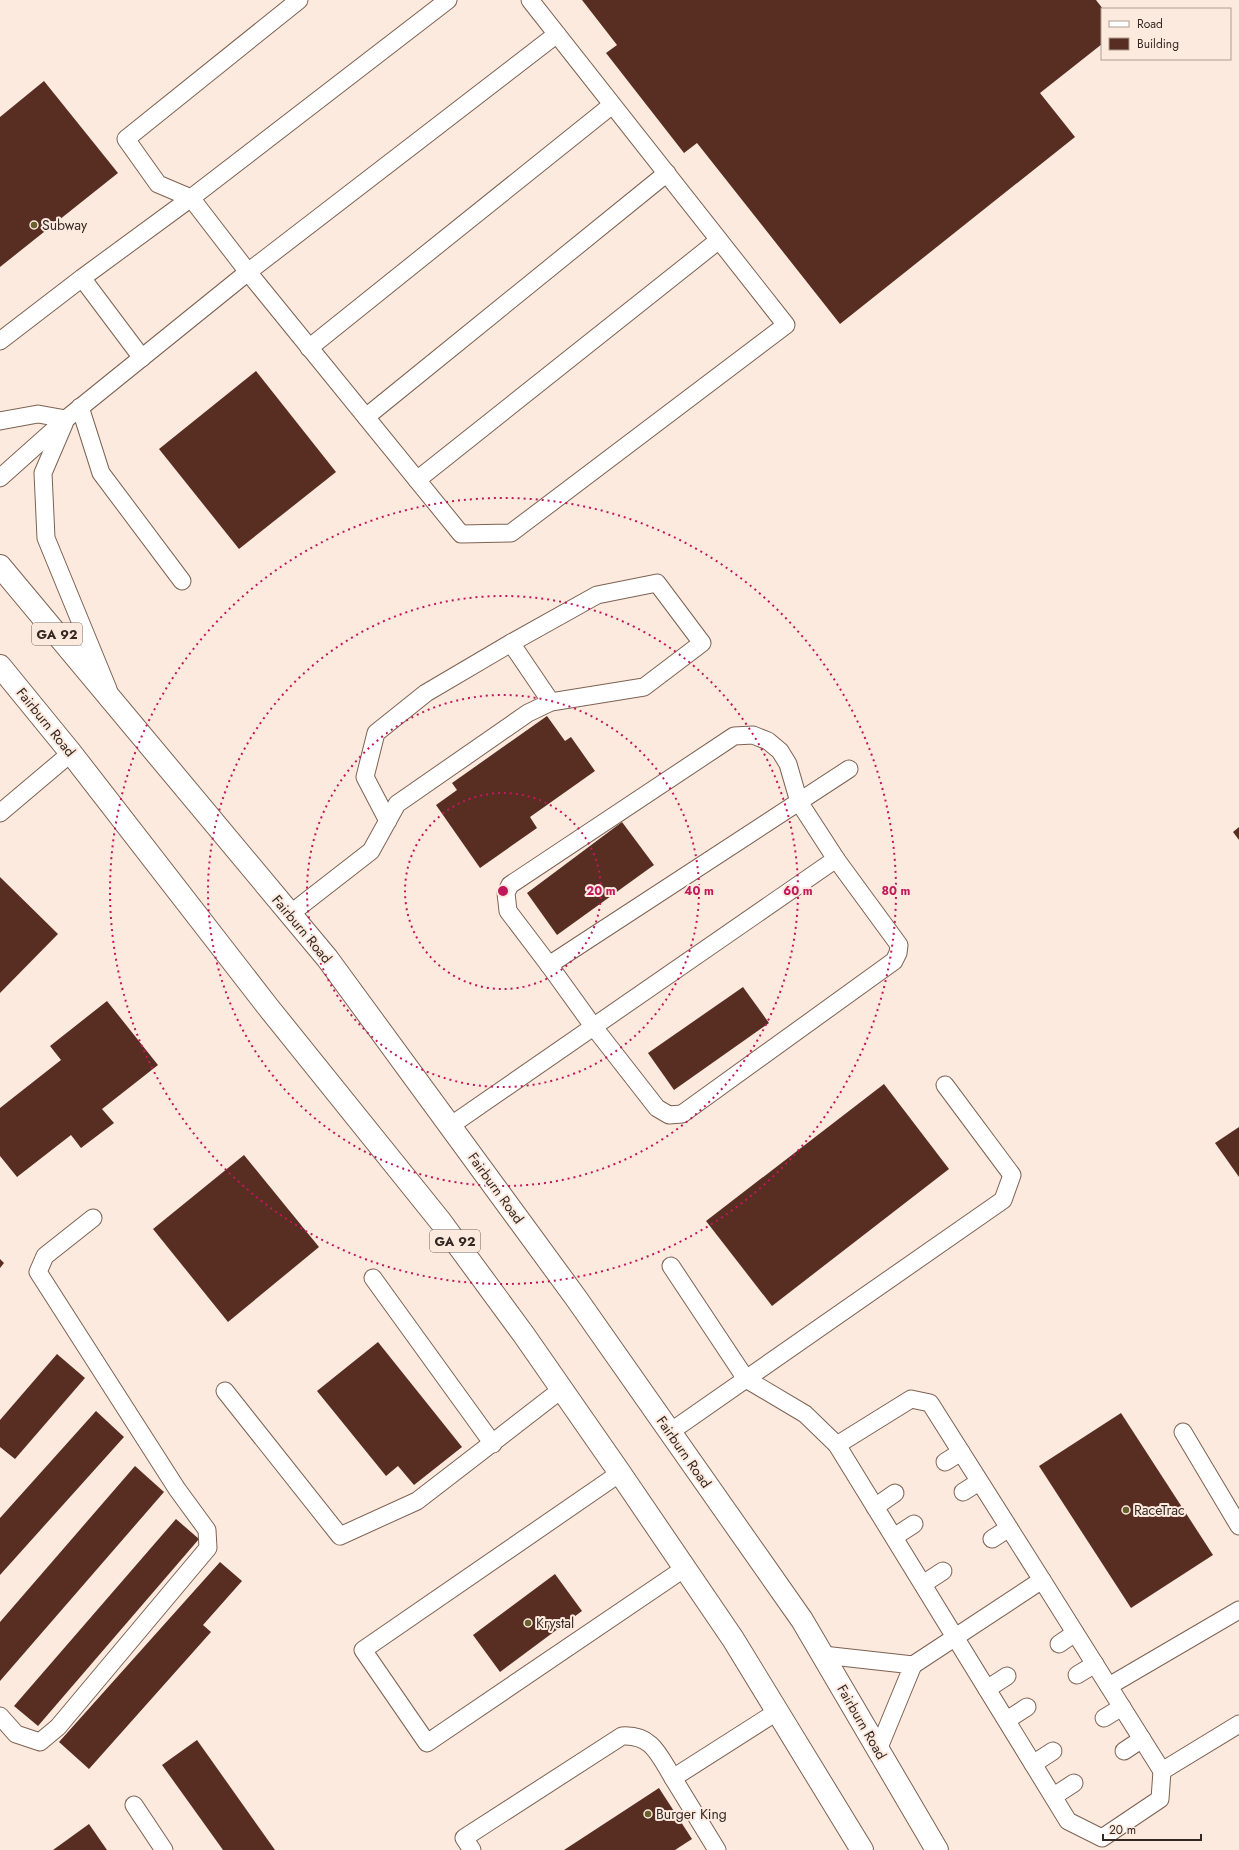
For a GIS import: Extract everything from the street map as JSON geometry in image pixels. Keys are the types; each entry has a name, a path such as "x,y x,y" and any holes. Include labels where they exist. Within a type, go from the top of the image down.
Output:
{"main road":[{"name":"Fairburn Road","path":"0,566 327,958 576,1298 802,1620 937,1850"},
{"name":"Fairburn Road","path":"0,666 71,753 268,1007 441,1222 562,1389 743,1655 862,1850"}],"lane":[{"path":"299,0 126,139 158,184 191,198 248,272 461,534 511,533 786,325 530,0"},
{"path":"0,341 82,278 191,198 448,0"},
{"path":"0,478 80,407 248,272 557,34"},
{"path":"310,348 612,104"},
{"path":"366,417 667,173"},
{"path":"418,480 719,240"},
{"path":"82,278 142,358"},
{"path":"80,407 101,473 182,581"},
{"path":"0,421 38,414 66,419"},
{"path":"66,419 43,473 46,538 113,702"},
{"path":"290,914 371,851 388,821 397,804 528,713 551,702 644,687 702,643 657,583 597,595 511,643 426,693 376,733 365,777 388,821"},
{"path":"511,643 551,702"},
{"path":"753,735 768,741 780,751 788,764 799,802 836,859 898,945 898,953 894,961 682,1114 668,1114 657,1108 593,1026 508,911 506,893 510,885 734,736 753,735"},
{"path":"0,813 71,753"},
{"path":"549,965 849,769"},
{"path":"450,1126 836,859"},
{"path":"670,1432 1003,1200 1012,1175 945,1085"},
{"path":"0,1716 16,1734 40,1742 58,1727 208,1548 207,1530 177,1489 38,1272 46,1256 93,1218"},
{"path":"671,1266 746,1379 805,1414 837,1445 1068,1821 1102,1838 1160,1799 1162,1772 930,1403 911,1399 837,1445"},
{"path":"373,1278 493,1444"},
{"path":"225,1391 340,1536 417,1501 493,1444 562,1389"},
{"path":"1183,1432 1239,1526"},
{"path":"945,1462 960,1452"},
{"path":"620,1473 363,1650 427,1742 684,1568"},
{"path":"963,1492 980,1482"},
{"path":"875,1507 895,1493"},
{"path":"894,1537 914,1524"},
{"path":"992,1539 1009,1528"},
{"path":"922,1584 943,1571"},
{"path":"878,1750 913,1665 1042,1580"},
{"path":"1109,1686 1239,1610"},
{"path":"1059,1644 1075,1634"},
{"path":"823,1655 913,1665"},
{"path":"1078,1675 1095,1664"},
{"path":"987,1689 1007,1676"},
{"path":"1006,1720 1027,1707"},
{"path":"1104,1718 1122,1707"},
{"path":"673,1778 778,1711"},
{"path":"1162,1772 1239,1724"},
{"path":"468,1844 622,1736 632,1735 643,1738 653,1746 717,1850"},
{"path":"1124,1751 1142,1739"},
{"path":"1034,1764 1053,1751"},
{"path":"1054,1796 1074,1783"},
{"path":"134,1804 164,1850"}],"building":[{"path":"582,0 1096,0 1102,8 1101,8 1101,45 1040,93 1075,137 840,324 697,143 684,153 606,53 617,45"},
{"path":"44,81 118,173 0,267 0,117"},
{"path":"256,371 336,472 239,549 159,449"},
{"path":"547,716 565,741 571,737 595,771 530,817 537,828 480,868 436,805 457,790 452,783"},
{"path":"622,822 654,865 557,935 527,893"},
{"path":"1239,827 1239,840 1233,832"},
{"path":"0,877 58,934 0,993"},
{"path":"743,987 769,1023 674,1090 648,1053"},
{"path":"107,1001 158,1065 102,1109 114,1123 81,1148 71,1135 17,1177 0,1156 0,1108 61,1060 50,1046"},
{"path":"884,1084 949,1169 772,1306 706,1221"},
{"path":"1239,1127 1239,1177 1215,1143"},
{"path":"244,1155 319,1247 228,1322 153,1229"},
{"path":"0,1259 4,1263 0,1268"},
{"path":"378,1342 462,1447 414,1485 398,1466 386,1476 317,1391"},
{"path":"57,1354 85,1378 15,1459 0,1447 0,1420"},
{"path":"96,1411 124,1437 0,1575 0,1518"},
{"name":"RaceTrac","path":"1121,1413 1213,1555 1131,1608 1039,1466"},
{"path":"135,1466 164,1492 0,1681 0,1622"},
{"path":"176,1519 199,1539 38,1726 14,1706"},
{"path":"220,1562 242,1581 203,1625 211,1632 89,1769 59,1742"},
{"name":"Krystal","path":"555,1574 582,1611 500,1672 473,1635"},
{"path":"197,1740 275,1850 223,1850 162,1765"},
{"name":"Burger King","path":"659,1788 692,1839 675,1850 564,1850"},
{"path":"89,1824 107,1850 53,1850"}],"place":[{"name":"Subway","path":"34,225"},
{"name":"RaceTrac","path":"1126,1510"},
{"name":"Krystal","path":"528,1623"},
{"name":"Burger King","path":"648,1814"}]}
